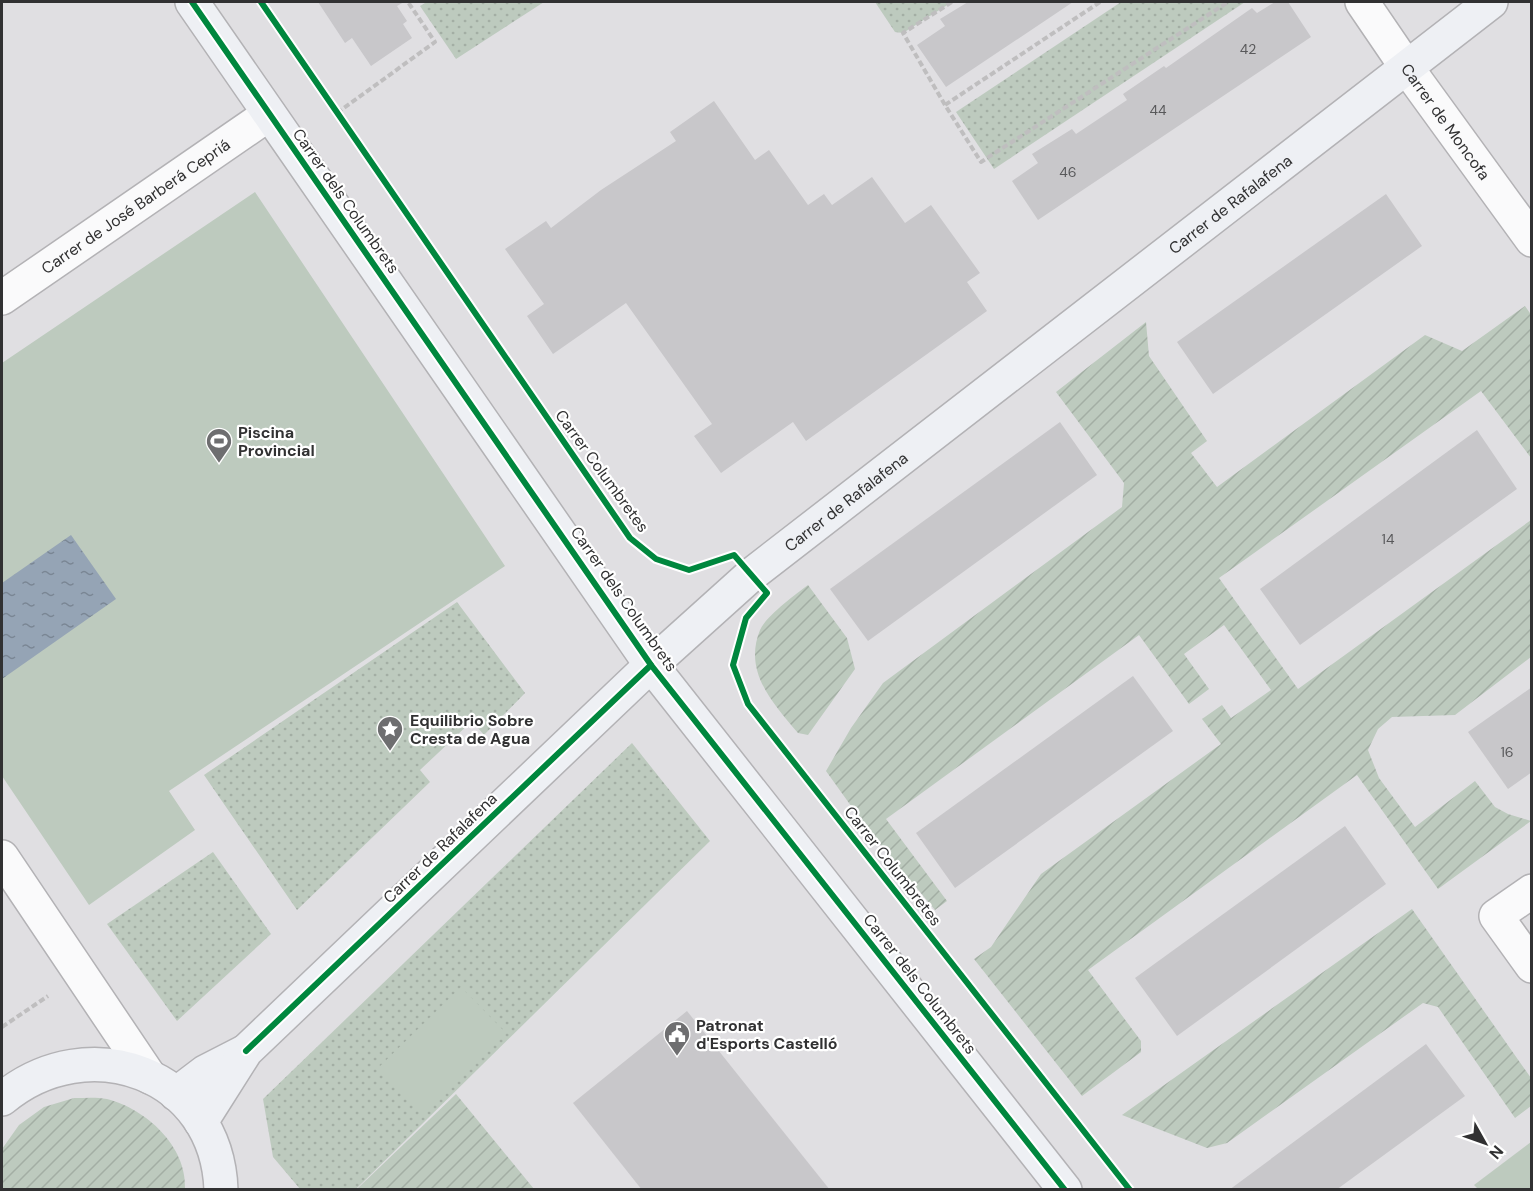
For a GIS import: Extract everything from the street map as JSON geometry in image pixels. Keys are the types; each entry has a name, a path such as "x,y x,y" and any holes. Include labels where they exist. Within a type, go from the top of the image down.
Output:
{"street":[{"name":"Carrer dels Columbrets","path":"192,2 651,665 1065,1190"},
{"name":"Carrer de Moncofa","path":"1362,2 1532,240"},
{"name":"Carrer de Rafalafena","path":"201,1122 246,1051 651,665 751,574 1491,2"},
{"name":"Carrer de José Barberá Cepriá","path":"2,298 269,114"},
{"path":"2,857 81,974 163,1085 201,1122 215,1150 225,1185"},
{"path":"1532,891 1496,916 1532,966"},
{"name":"Carrer de Rafalafena","path":"163,1085 205,1072 246,1051"},
{"path":"2,1099 36,1075 63,1066 90,1063 121,1066 163,1085"}],"path":[{"path":"337,113 435,42 409,2"},
{"path":"952,2 903,33 981,162 1228,2"},
{"path":"945,105 1100,2"},
{"path":"330,103 344,122"},
{"path":"2,1027 81,974"}],"green space":[{"path":"427,2 544,2 456,59 420,6"},
{"path":"875,2 952,2 903,33 895,32"},
{"path":"1121,2 1245,2 994,169 956,112"},
{"name":"Piscina Provincial","path":"255,192 505,566 169,791 195,830 89,905 2,776 2,363"},
{"path":"1525,306 1532,316 1531,458 1481,391 1219,578 1298,689 1531,520 1531,657 1455,715 1392,717 1378,729 1368,750 1379,778 1415,827 1475,781 1495,807 1508,814 1531,821 1438,889 1357,775 1088,970 1141,1041 1141,1052 1082,1096 974,959 991,947 1041,874 1221,744 1202,719 1222,705 1231,718 1271,690 1224,625 1184,654 1209,689 1189,704 1139,635 886,819 947,901 935,910 869,831 826,771 851,728 883,683 1122,507 1124,483 1056,392 1146,322 1149,356 1207,441 1191,453 1217,487 1425,335 1462,351"},
{"path":"808,585 847,638 855,669 808,735 798,733 779,710 763,686 755,660 756,645 764,624"},
{"path":"457,602 525,693 484,735 472,721 420,770 430,782 297,910 204,775"},
{"path":"632,743 710,841 356,1189 300,1189 273,1157 263,1099"},
{"path":"213,852 271,934 177,1021 107,924"},
{"path":"1412,909 1531,1078 1531,1106 1515,1118 1438,1007 1423,1003 1227,1143 1207,1148 1122,1115"},
{"path":"461,987 505,1032 422,1112 378,1068"},
{"path":"456,1094 534,1189 357,1189"},
{"path":"74,1098 107,1099 136,1111 149,1121 171,1144 179,1158 184,1173 185,1189 2,1189 2,1149 19,1125 44,1107"},
{"path":"1531,1142 1531,1189 1478,1189 1474,1185"}],"water":[{"path":"71,535 116,599 2,679 2,583"}],"building":[{"path":"318,2 404,2 397,6 407,21 403,24 412,38 371,66 352,38 345,43"},
{"path":"968,2 1073,2 946,87 917,45 945,26 940,19"},
{"path":"1275,2 1288,2 1311,37 1038,220 1012,181 1038,163 1032,154 1072,129 1076,134 1127,100 1123,94 1164,66 1166,68 1252,8 1257,13"},
{"path":"714,101 755,160 769,150 808,205 824,194 832,205 872,177 905,223 931,205 980,273 967,282 987,311 806,441 793,422 721,473 694,436 712,424 626,303 553,354 527,316 544,304 505,249 546,221 551,228 601,190 676,141 670,132"},
{"path":"1386,194 1422,246 1213,394 1177,342"},
{"path":"1060,422 1097,475 868,641 830,589"},
{"path":"1477,430 1517,489 1300,645 1260,589"},
{"path":"1133,676 1173,731 955,888 916,833"},
{"path":"1532,687 1532,772 1508,789 1468,732"},
{"path":"1345,826 1386,884 1177,1036 1135,978"},
{"name":"Patronat d'Esports Castelló","path":"687,1011 830,1190 642,1190 573,1103"},
{"path":"1426,1044 1465,1096 1336,1190 1229,1190"}],"cycle path":[{"path":"192,2 651,665 1065,1190"},
{"name":"Carrer Columbretes","path":"261,2 630,538 656,559 689,570 734,555 767,593 746,618 733,665 748,704 1130,1190"},
{"path":"246,1051 651,665"}],"place":[{"name":"Piscina Provincial","path":"219,464"},
{"name":"Equilibrio Sobre Cresta de Agua","path":"390,752"},
{"name":"Patronat d'Esports Castelló","path":"677,1057"}]}
